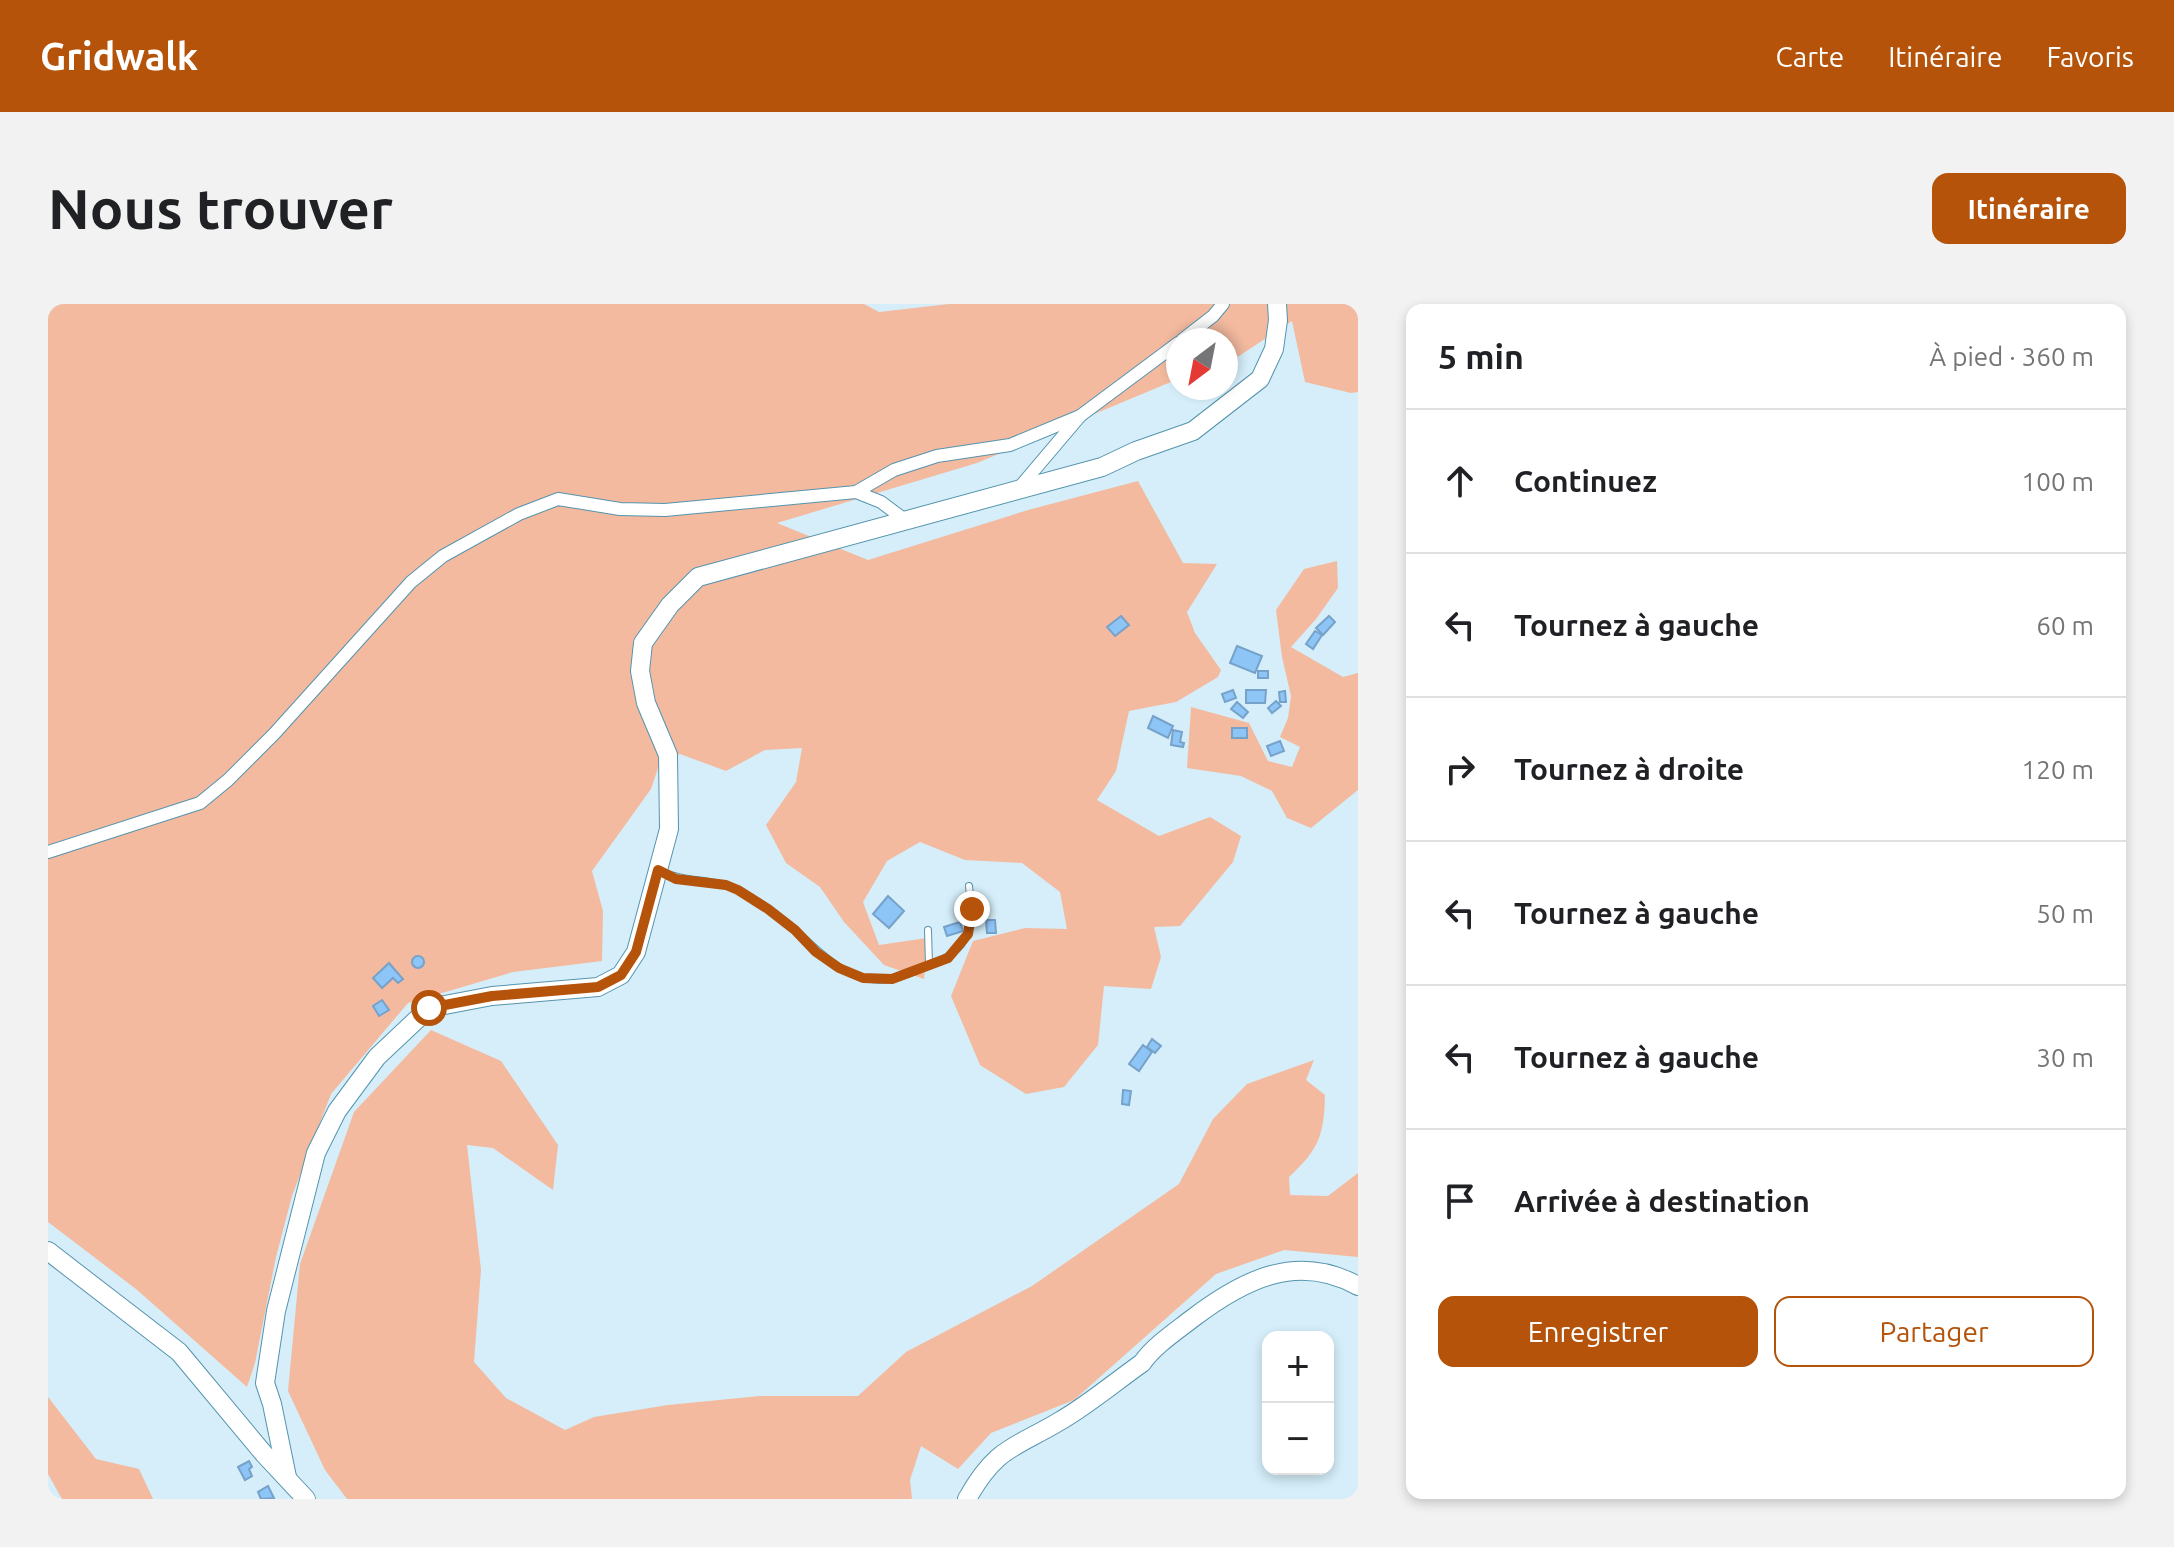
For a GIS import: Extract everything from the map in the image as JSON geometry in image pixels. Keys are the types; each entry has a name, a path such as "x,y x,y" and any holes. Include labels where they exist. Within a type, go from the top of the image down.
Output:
{"street":[{"path":"1197,328 1223,304"},
{"path":"287,1477 265,1383 276,1311 316,1153 337,1111 377,1057 429,1008 492,996 598,987 621,975 636,952 669,829 671,794 668,755 646,703 640,671 643,643 670,605 698,577 1102,467 1193,431 1260,379 1274,349 1277,304"},
{"path":"1017,491 1080,416 1166,352"},
{"path":"48,852 200,803 274,734 411,582 443,556 519,514 558,499 620,509 665,510 856,492 894,470 937,456 1010,445 1080,416"},
{"path":"856,492 881,502 905,520"},
{"path":"48,1251 179,1352 306,1499"},
{"path":"967,1499 979,1477 1001,1452 1062,1420 1142,1363 1150,1352 1184,1324 1244,1283 1309,1270 1334,1275 1358,1286"}],"lane":[{"path":"658,870 676,879 726,885 738,890 795,930 816,952 839,968 863,978 892,979 948,958 968,934 972,909 969,886"},
{"path":"928,930 929,965"}],"shaded area":[{"path":"48,304 864,304 879,312 949,304 1358,304 1358,392 1305,382 1292,321 1238,356 1238,328 1166,328 1166,384 977,463 777,523 868,560 1028,510 1138,481 1183,563 1217,564 1187,612 1195,633 1221,670 1218,677 1176,702 1129,711 1116,771 1097,800 1159,836 1210,817 1241,836 1233,862 1180,926 1154,927 1161,957 1151,989 1104,986 1098,1045 1064,1087 1026,1094 980,1065 951,996 973,941 1025,928 1067,929 1060,892 1022,863 965,860 920,842 887,861 863,902 879,945 927,938 924,979 884,965 844,922 820,887 786,863 766,825 796,782 802,748 765,750 726,771 680,754 659,765 651,789 592,871 603,911 602,961 513,972 408,1003 331,1094 292,1196 247,1387 136,1289 48,1222"},
{"path":"1337,561 1338,588 1291,647 1343,677 1358,673 1358,790 1311,828 1287,818 1272,791 1241,776 1187,768 1191,707 1249,723 1268,761 1292,767 1300,747 1280,737 1288,718 1291,696 1276,610 1304,569"},
{"path":"431,1030 501,1061 558,1145 553,1190 493,1148 467,1145 481,1270 474,1362 506,1398 565,1430 594,1417 668,1405 760,1396 858,1396 906,1352 1032,1286 1179,1184 1213,1119 1247,1084 1314,1060 1306,1080 1325,1095 1323,1121 1313,1150 1289,1177 1290,1195 1328,1196 1358,1173 1358,1257 1284,1250 1216,1274 1074,1400 991,1433 958,1469 921,1446 910,1480 912,1499 347,1499 325,1470 288,1391 300,1264 354,1112"},
{"path":"48,1397 96,1459 139,1469 153,1499 62,1499 48,1474"}],"building":[{"path":"1121,616 1129,625 1115,636 1107,627"},
{"path":"1329,616 1335,622 1323,635 1316,628"},
{"path":"1315,631 1322,635 1313,649 1306,644"},
{"path":"1237,646 1262,656 1255,673 1230,663"},
{"path":"1258,671 1268,671 1268,678 1258,678"},
{"path":"1233,690 1236,698 1225,702 1222,694"},
{"path":"1246,690 1266,690 1265,703 1246,703"},
{"path":"1285,691 1286,702 1280,702 1279,692"},
{"path":"1276,701 1281,706 1272,713 1268,708"},
{"path":"1237,702 1248,712 1243,718 1231,709"},
{"path":"1153,716 1173,726 1168,738 1148,728"},
{"path":"1232,728 1247,728 1247,738 1232,738"},
{"path":"1173,730 1182,732 1180,742 1184,743 1183,747 1171,745"},
{"path":"1280,741 1284,751 1271,756 1267,746"},
{"path":"888,896 904,911 889,928 873,914"},
{"path":"986,920 995,920 996,933 987,933"},
{"path":"960,922 963,931 947,936 944,927"},
{"path":"418,956 424,962 418,968 412,962"},
{"path":"389,963 403,979 398,983 393,978 382,988 373,978"},
{"path":"382,1000 389,1010 379,1016 373,1006"},
{"path":"1152,1039 1161,1046 1155,1053 1147,1047"},
{"path":"1143,1045 1152,1052 1139,1071 1129,1064"},
{"path":"1123,1090 1131,1091 1129,1105 1122,1104"},
{"path":"249,1461 252,1476 245,1480 238,1467"},
{"path":"268,1486 274,1498 261,1499 258,1492"}],"route":[{"path":"429,1008 492,996 598,987 621,975 636,952 658,870 676,879 726,885 738,890 795,930 816,952 839,968 863,978 892,979 948,958 968,934 972,909"}]}
